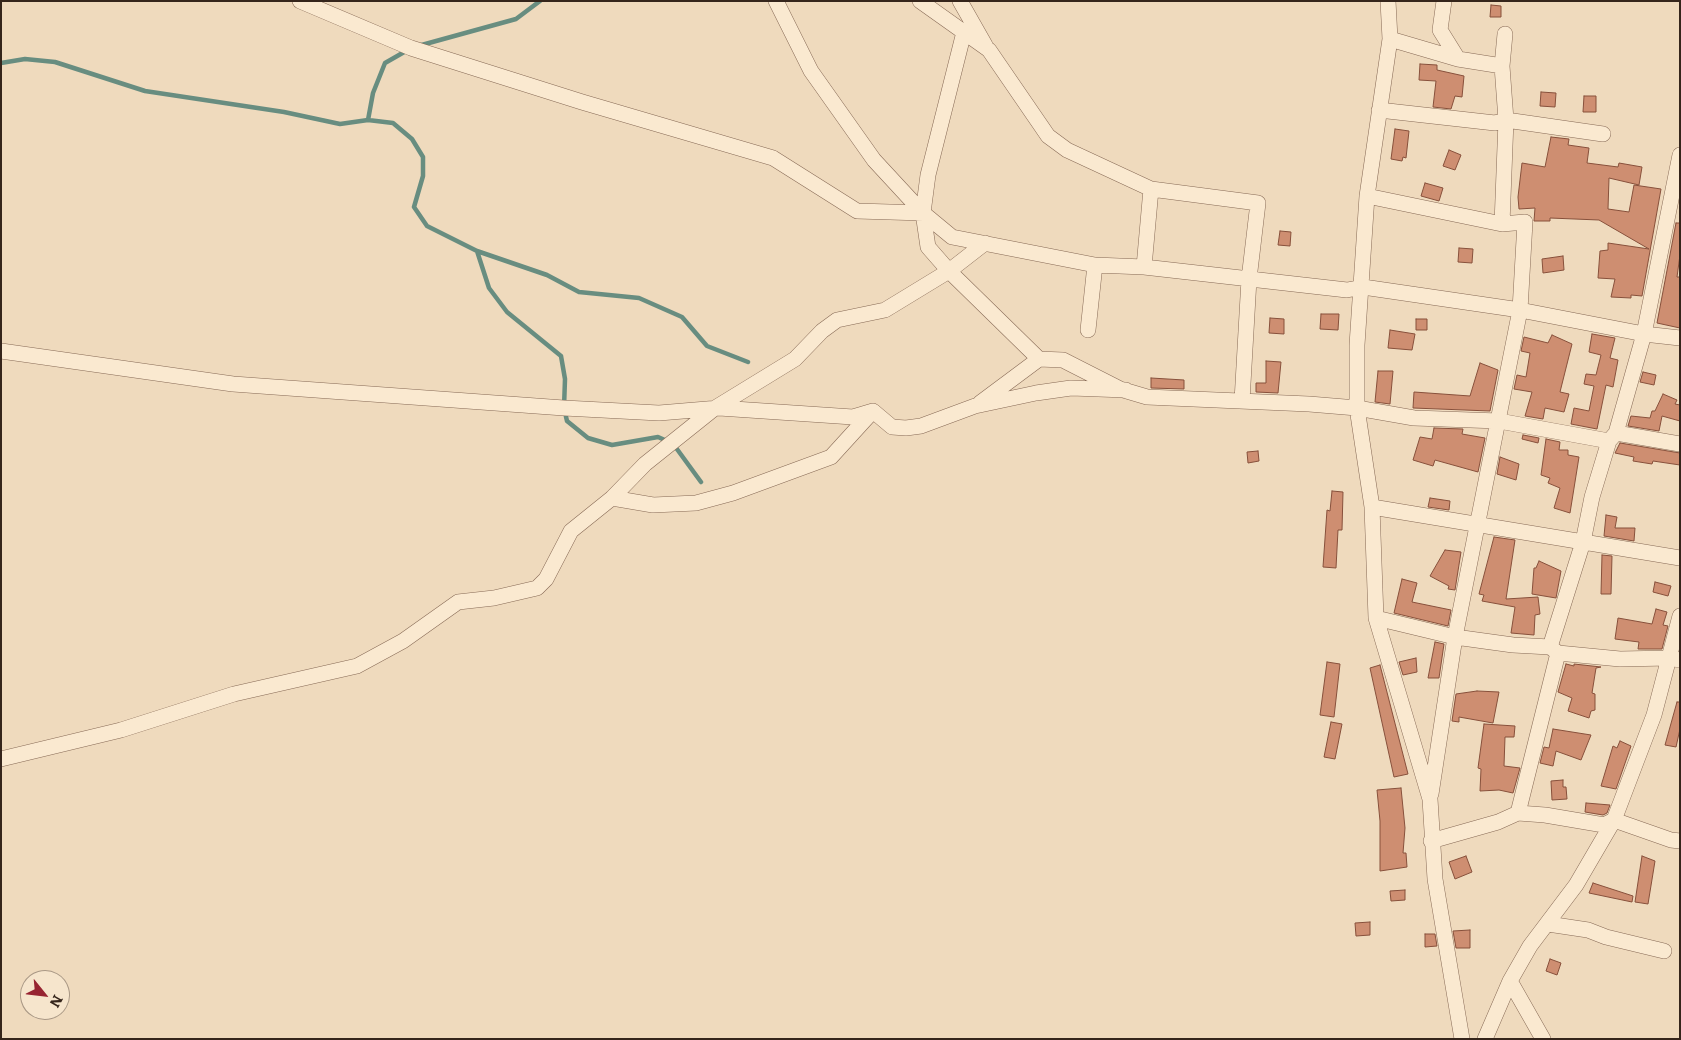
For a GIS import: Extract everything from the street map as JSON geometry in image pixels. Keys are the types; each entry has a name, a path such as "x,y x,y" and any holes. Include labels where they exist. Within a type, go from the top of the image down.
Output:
{"street":[{"path":"300,1 411,48 582,102 773,158 857,211 923,213"},
{"path":"776,1 811,71 874,160 923,213 952,237 1095,265 1144,267 1347,290 1363,287 1520,310 1644,334 1680,338"},
{"path":"920,1 988,50"},
{"path":"960,1 988,50 1048,136 1067,150 1152,189 1258,203 1249,279 1242,401"},
{"path":"1388,1 1390,40 1368,196 1363,287 1357,344 1357,408 1372,507 1376,618 1430,799"},
{"path":"1444,1 1440,30 1458,59"},
{"path":"964,32 928,175 923,213 928,247 949,271 1039,359"},
{"path":"1502,224 1506,120 1502,66 1505,34"},
{"path":"1390,40 1458,59 1502,66"},
{"path":"1379,110 1496,123 1506,120 1604,134"},
{"path":"1518,814 1554,650 1583,542 1592,497 1644,334 1680,155"},
{"path":"1144,267 1152,189"},
{"path":"1368,196 1502,224 1525,222 1520,310 1455,637 1430,799 1431,841 1435,879 1462,1039"},
{"path":"1,759 121,730 234,694 357,666 403,641 458,602 494,598 537,588 546,579 571,532 612,498 645,464 715,408 795,359 822,331 838,320 885,310 949,271 985,243"},
{"path":"1088,330 1095,265"},
{"path":"1,351 233,384 659,413 715,408 852,417 873,411"},
{"path":"974,406 1039,359 1063,360 1126,390 1150,397 1357,408 1414,418 1499,421 1612,437 1680,444"},
{"path":"873,411 892,427 906,428 921,426 974,406 1036,392 1071,388 1126,390"},
{"path":"612,498 653,505 696,503 733,493 831,457 873,411"},
{"path":"1372,507 1680,558"},
{"path":"1485,1039 1510,981 1530,946 1576,885 1614,820 1674,659 1680,616"},
{"path":"1376,618 1455,637 1620,660 1674,659"},
{"path":"1431,841 1498,822 1518,814 1545,814 1604,826 1614,820"},
{"path":"1614,820 1671,840 1680,840"},
{"path":"1548,924 1588,930 1606,937 1664,951"},
{"path":"1510,981 1543,1039"}],"building":[{"path":"1491,5 1501,6 1501,17 1490,17"},
{"path":"1420,64 1437,65 1437,70 1464,76 1462,97 1455,96 1451,109 1433,107 1436,81 1419,80"},
{"path":"1541,92 1556,93 1555,107 1540,106"},
{"path":"1584,96 1596,96 1596,112 1583,112"},
{"path":"1395,129 1409,131 1406,158 1403,157 1402,161 1391,159"},
{"path":"1551,137 1569,139 1568,145 1589,148 1587,163 1618,167 1619,163 1642,167 1639,185 1609,178 1608,209 1629,212 1634,185 1661,189 1642,296 1631,295 1631,298 1611,297 1615,279 1598,278 1600,251 1608,250 1608,243 1649,249 1599,220 1550,218 1550,221 1534,221 1535,208 1519,209 1518,197 1522,163 1545,167"},
{"path":"1449,150 1461,155 1455,170 1443,166"},
{"path":"1425,183 1443,188 1439,201 1421,196"},
{"path":"1676,223 1680,223 1680,255 1677,277 1680,277 1680,328 1657,323"},
{"path":"1280,231 1291,232 1290,246 1278,245"},
{"path":"1459,248 1473,249 1472,263 1458,262"},
{"path":"1563,256 1564,270 1543,273 1542,259"},
{"path":"1321,314 1339,314 1338,330 1320,329"},
{"path":"1270,318 1284,319 1284,334 1269,333"},
{"path":"1416,319 1427,319 1427,330 1416,330"},
{"path":"1390,330 1415,334 1412,350 1388,348"},
{"path":"1592,334 1615,338 1610,358 1618,360 1613,387 1606,385 1597,429 1571,424 1574,408 1589,411 1594,386 1584,384 1586,374 1596,375 1601,355 1589,352"},
{"path":"1552,335 1572,344 1560,392 1569,394 1564,412 1545,408 1543,419 1525,416 1532,392 1514,389 1517,375 1526,377 1530,353 1521,351 1524,337 1548,343"},
{"path":"1266,361 1281,362 1278,393 1256,392 1256,383 1266,383"},
{"path":"1480,363 1498,370 1490,411 1413,408 1414,392 1470,396"},
{"path":"1378,371 1393,371 1390,404 1375,402"},
{"path":"1643,372 1656,375 1654,385 1640,382"},
{"path":"1151,378 1184,380 1184,389 1151,388"},
{"path":"1663,394 1677,400 1675,404 1680,405 1680,421 1662,416 1659,431 1628,426 1631,416 1650,418 1652,411 1655,411"},
{"path":"1434,428 1463,429 1462,434 1485,438 1478,472 1435,460 1433,466 1413,460 1420,437 1432,439"},
{"path":"1523,435 1539,438 1538,443 1522,439"},
{"path":"1546,439 1560,442 1559,450 1568,450 1568,455 1579,457 1570,513 1554,508 1560,488 1548,483 1550,478 1541,475"},
{"path":"1620,443 1680,453 1680,465 1653,461 1652,464 1633,461 1634,457 1615,453"},
{"path":"1258,451 1259,461 1248,463 1247,452"},
{"path":"1500,457 1519,464 1516,480 1497,474"},
{"path":"1332,491 1343,492 1342,530 1338,530 1336,568 1323,567 1327,510 1330,511"},
{"path":"1430,498 1450,501 1449,510 1428,507"},
{"path":"1606,515 1617,517 1615,528 1635,528 1634,541 1604,536"},
{"path":"1494,537 1515,540 1506,599 1538,597 1540,614 1535,615 1534,635 1511,633 1515,607 1482,601 1484,595 1479,594"},
{"path":"1445,550 1461,552 1455,590 1448,589 1449,586 1430,576"},
{"path":"1602,555 1612,556 1611,594 1601,594"},
{"path":"1539,561 1561,571 1556,598 1532,594 1534,568 1536,568"},
{"path":"1402,579 1417,583 1412,602 1451,610 1448,626 1394,613"},
{"path":"1655,582 1671,586 1668,596 1653,592"},
{"path":"1656,609 1667,612 1663,625 1668,626 1662,649 1638,649 1639,642 1615,639 1618,618 1652,624"},
{"path":"1435,642 1444,644 1439,678 1428,678"},
{"path":"1416,658 1417,672 1403,675 1399,662"},
{"path":"1327,662 1340,664 1334,717 1320,715"},
{"path":"1566,664 1601,667 1596,668 1592,693 1595,694 1595,710 1591,711 1589,718 1568,711 1572,698 1558,692"},
{"path":"1380,665 1408,774 1394,777 1370,668"},
{"path":"1477,691 1499,692 1493,723 1459,717 1459,722 1452,721 1456,694"},
{"path":"1677,702 1680,702 1680,729 1676,747 1665,745"},
{"path":"1331,722 1342,724 1335,759 1324,757"},
{"path":"1484,724 1515,726 1514,737 1505,737 1504,766 1520,768 1513,793 1499,790 1480,791 1481,769 1478,768"},
{"path":"1553,729 1591,735 1581,760 1556,751 1553,766 1540,763 1544,747 1549,748"},
{"path":"1620,741 1631,746 1616,789 1601,786 1613,746 1617,748"},
{"path":"1563,780 1567,799 1552,800 1551,781"},
{"path":"1401,788 1405,828 1403,853 1406,853 1407,867 1380,871 1380,821 1377,790"},
{"path":"1586,803 1610,805 1607,813 1603,815 1585,812"},
{"path":"1466,856 1472,872 1455,879 1449,862"},
{"path":"1642,856 1655,861 1648,904 1635,902"},
{"path":"1593,883 1633,896 1632,902 1589,893"},
{"path":"1405,890 1405,900 1391,901 1390,891"},
{"path":"1370,922 1370,935 1356,936 1355,923"},
{"path":"1470,930 1470,948 1456,948 1453,931"},
{"path":"1425,934 1435,934 1437,946 1425,947"},
{"path":"1550,959 1561,963 1557,975 1546,971"}],"waterway":[{"path":"418,46 516,19 540,1"},
{"path":"368,120 373,93 385,63 406,51"},
{"path":"1,63 25,59 55,62 145,91 284,112 340,124 368,120 393,123 412,139 423,157 423,176 414,207 427,226 477,251 489,288 507,312 561,356 565,379 564,408 567,421 588,438 612,445 658,437 667,441"},
{"path":"477,251 547,275 579,292 639,298 682,317 707,346 748,362"},
{"path":"674,445 701,482"}]}
